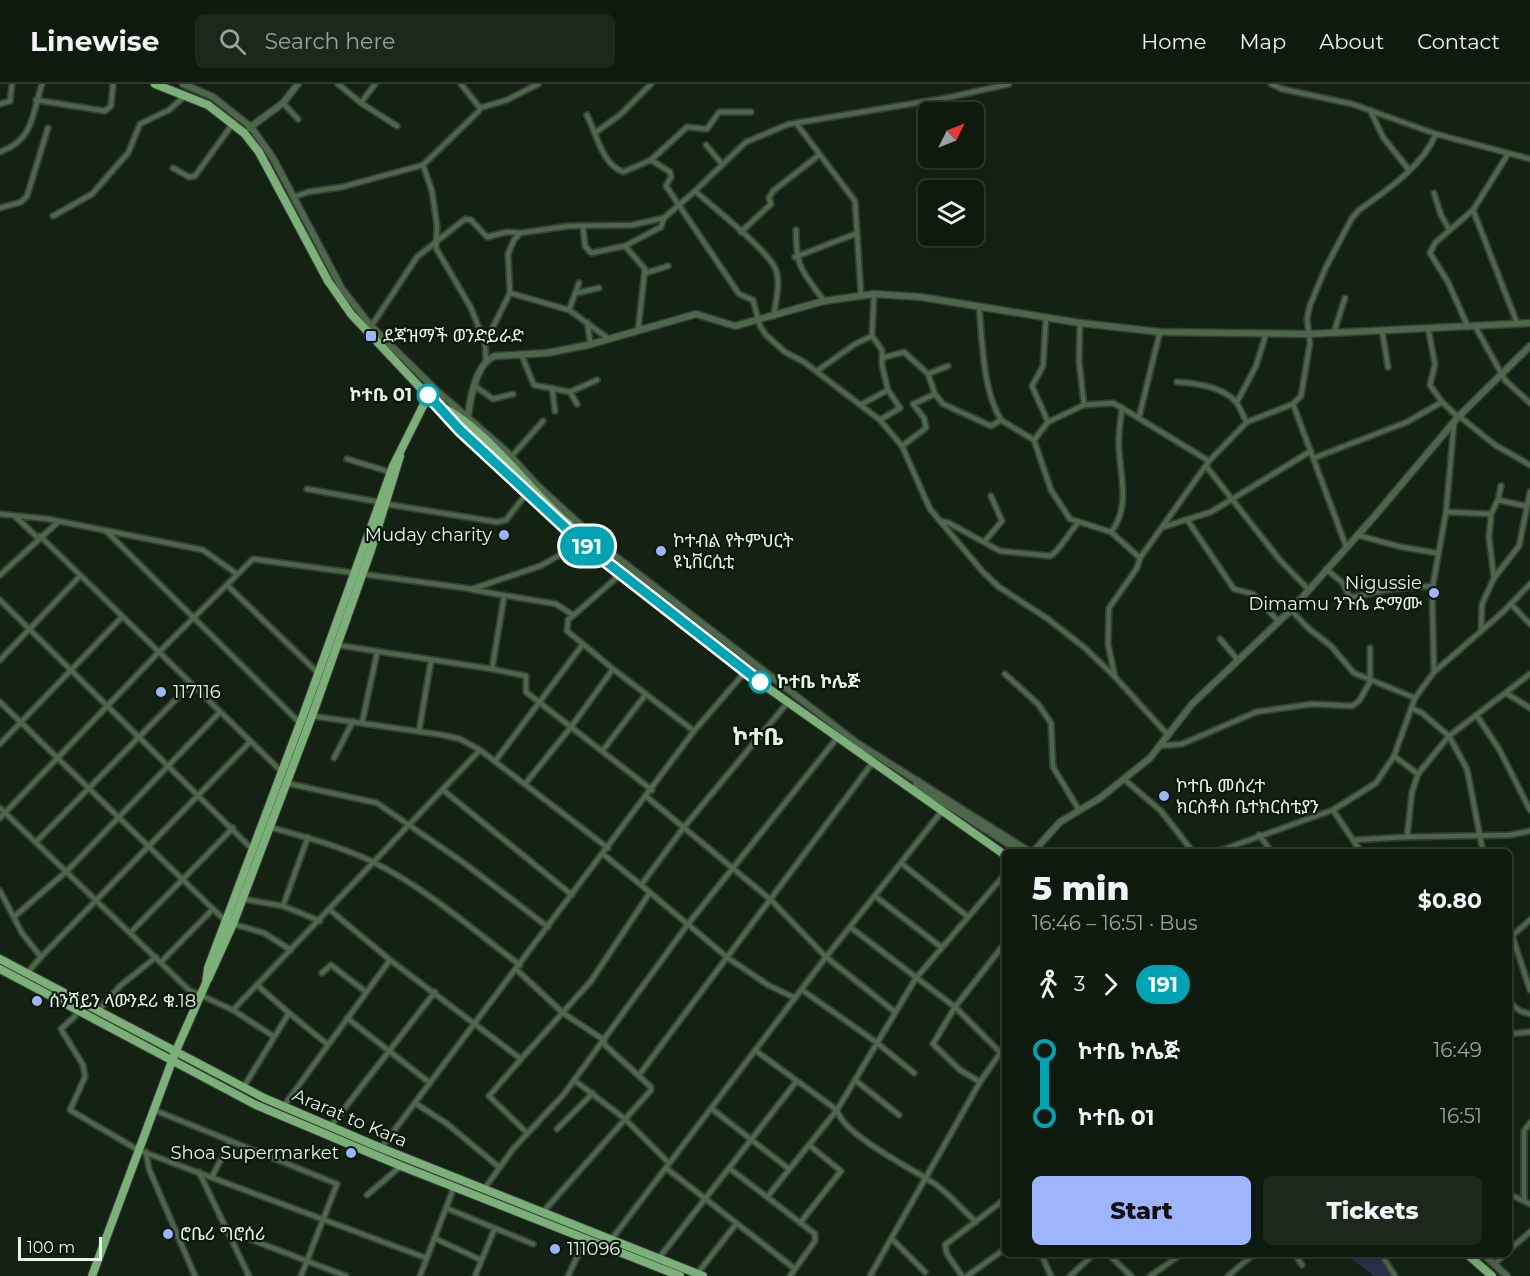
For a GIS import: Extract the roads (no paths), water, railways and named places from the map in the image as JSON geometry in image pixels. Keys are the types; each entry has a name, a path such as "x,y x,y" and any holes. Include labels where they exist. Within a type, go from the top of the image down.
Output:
{"main road":[{"path":"155,84 208,105 234,122 244,133 259,152 328,281 430,399 526,493 582,543 622,572 745,672 1002,853"},
{"path":"383,503 390,472 430,399"},
{"path":"430,399 474,430 564,518 587,538 610,552"},
{"path":"230,923 252,849 398,468 400,452"},
{"path":"92,1276 142,1151 154,1110 174,1057 206,983 208,968 243,899 312,716 337,645 358,574"},
{"path":"902,784 917,783"},
{"name":"Ararat to Kara","path":"0,959 256,1105 454,1187 611,1240 700,1275"},
{"name":"Ararat to Kara","path":"0,969 25,975 99,1010 174,1057 283,1107 543,1212 680,1276"},
{"path":"1470,1257 1492,1276"}],"street":[{"path":"0,104 10,101 12,84"},
{"path":"0,152 15,146 28,133 42,84"},
{"path":"36,100 105,111 111,106 113,84"},
{"path":"183,84 213,97 251,127 273,158 342,289 369,329 468,417 610,552 824,718 891,766 1016,849"},
{"path":"244,133 283,103 298,84"},
{"path":"338,84 361,103 397,126"},
{"path":"361,103 375,84"},
{"path":"461,84 480,108"},
{"path":"294,197 308,192 342,187 423,165 476,116 480,108 507,100 538,84"},
{"path":"596,133 621,114 651,84"},
{"path":"583,226 585,246 591,253 625,246 661,227 664,218 746,142 796,123 946,98 1009,84"},
{"path":"1271,84 1370,110 1436,134 1530,159"},
{"path":"53,216 92,194 128,153 140,124 169,110 186,95"},
{"path":"283,103 298,119"},
{"path":"587,115 604,155 618,170 628,171 651,160 687,127 707,129 715,115 722,110 751,112"},
{"path":"1370,110 1383,137 1409,170"},
{"path":"173,168 189,177 195,176 234,122"},
{"path":"796,123 855,201 855,234 861,295"},
{"path":"0,208 21,202 27,196 48,128"},
{"path":"1115,677 1108,644 1107,616 1112,601 1208,463 1246,422 1293,404 1301,396 1310,334 1307,319 1310,305 1326,267 1352,218 1409,170 1427,150 1436,134"},
{"path":"706,145 722,164"},
{"path":"1508,154 1473,210 1449,229 1431,248 1430,253 1502,374 1530,403"},
{"path":"741,232 771,204 769,198 773,191 819,155"},
{"path":"651,160 670,172 671,177 666,186 680,203 739,294 753,300 763,331 785,352 817,371 880,420 902,447 930,509 983,572 999,587 1048,619 1085,648 1167,734"},
{"path":"423,165 433,195 437,226 436,248 467,299 485,343 486,362 469,400 468,417"},
{"path":"695,191 741,232 777,271 778,287 774,316"},
{"path":"1434,193 1441,215 1449,229"},
{"path":"1473,210 1517,323"},
{"path":"369,329 410,265 435,242 468,218 487,237 543,228 621,226 664,218"},
{"path":"796,230 795,257 824,301"},
{"path":"485,343 510,293 508,254 520,233"},
{"path":"795,257 855,234"},
{"path":"625,246 646,273"},
{"path":"646,273 668,266"},
{"path":"638,331 639,305 646,273"},
{"path":"569,310 579,283"},
{"path":"577,293 599,288"},
{"path":"510,293 569,310 609,339"},
{"path":"486,362 495,356 562,351 696,314 735,326 824,301 874,294 921,297 1080,323 1160,332 1310,334 1530,323"},
{"path":"874,294 872,336 882,350 888,390 900,408"},
{"path":"1334,332 1345,298"},
{"path":"979,307 989,387 993,407 1001,420 1034,440 1051,490 1065,512 1078,523 1111,532 1140,558"},
{"path":"1046,318 1043,366 1032,386 1048,422"},
{"path":"588,322 590,340"},
{"path":"1080,323 1079,361 1084,405"},
{"path":"1428,328 1435,364 1430,387 1442,402 1495,445 1530,465"},
{"path":"1382,330 1388,367"},
{"path":"1139,417 1160,332"},
{"path":"1237,402 1256,366 1266,334"},
{"path":"817,371 855,344 872,336"},
{"path":"1034,849 1053,828 1125,780 1160,746 1192,704 1291,610 1459,416 1530,346"},
{"path":"882,358 904,352 928,374 934,394 943,404 983,424 991,426 1001,420"},
{"path":"521,354 534,385 570,392 597,380"},
{"path":"928,374 948,366"},
{"path":"1176,382 1211,387 1237,402 1246,422"},
{"path":"475,386 484,390 493,399 513,394"},
{"path":"552,388 555,411"},
{"path":"862,404 888,390"},
{"path":"570,392 577,404"},
{"path":"880,420 900,408 934,394"},
{"path":"457,408 469,400"},
{"path":"1314,458 1407,422 1442,402"},
{"path":"1034,440 1048,422 1084,405 1113,403 1139,417 1208,463 1279,560 1308,589"},
{"path":"902,447 926,428 924,418 913,404"},
{"path":"1293,404 1346,546"},
{"path":"1111,532 1120,514 1124,492 1119,450 1122,408"},
{"path":"1434,672 1432,586 1446,512 1452,428 1459,416"},
{"path":"511,457 543,421"},
{"path":"1163,527 1188,521 1234,500 1311,451"},
{"path":"347,459 390,472"},
{"path":"1494,578 1489,538 1491,513 1502,486"},
{"path":"307,489 497,522 506,520 526,493"},
{"path":"1480,631 1482,604 1494,578 1519,546 1530,492"},
{"path":"985,541 1002,521 991,496"},
{"path":"1498,500 1526,506"},
{"path":"1446,512 1491,513"},
{"path":"0,514 203,550 237,574"},
{"path":"16,517 282,772"},
{"path":"940,521 1000,550 1050,556 1056,553 1063,540 1078,523"},
{"path":"1188,521 1234,589 1253,594 1278,622"},
{"path":"0,575 57,523"},
{"path":"107,532 192,619 300,723"},
{"path":"1357,535 1401,547 1437,553"},
{"path":"472,589 540,566 582,543"},
{"path":"0,818 158,653 253,559 260,558 472,589 504,597 556,604 573,615"},
{"path":"1326,569 1343,583 1349,596 1390,589 1432,586"},
{"path":"622,572 573,615 566,626 567,631 694,731"},
{"path":"0,660 79,577"},
{"path":"1224,849 1333,810 1376,783 1394,756 1415,698 1434,672 1512,604 1530,584"},
{"path":"227,585 318,673"},
{"path":"492,669 504,597"},
{"path":"0,600 252,849"},
{"path":"1512,604 1530,624"},
{"path":"1291,610 1341,657 1354,674 1415,698"},
{"path":"0,744 121,618"},
{"path":"1220,639 1238,660"},
{"path":"496,760 583,644"},
{"path":"337,645 526,676 525,690 652,790"},
{"path":"1160,746 1182,744 1256,712 1312,704 1352,706 1359,701 1370,682 1370,648"},
{"path":"362,723 377,653"},
{"path":"419,731 431,661"},
{"path":"525,784 613,669"},
{"path":"381,1148 647,797 694,731 745,672"},
{"path":"1005,674 1038,704 1051,723 1053,767 1079,810"},
{"path":"1407,837 1412,792 1418,774 1449,736 1530,674"},
{"path":"37,841 191,684"},
{"path":"1506,693 1530,708"},
{"path":"603,750 646,694"},
{"path":"0,702 213,909 230,923 264,933 291,950"},
{"path":"641,885 684,827 788,702"},
{"path":"1411,708 1422,712 1449,736 1467,769 1482,849"},
{"path":"14,918 68,870 220,712"},
{"path":"312,716 460,739 496,760 608,848"},
{"path":"1477,716 1500,749 1530,810"},
{"path":"334,758 353,722"},
{"path":"485,1188 526,1133 574,1080 688,924 837,738"},
{"path":"25,975 250,742"},
{"path":"232,1010 320,921 480,750"},
{"path":"1394,756 1418,774"},
{"path":"639,1075 873,762"},
{"path":"1125,780 1161,811 1191,849"},
{"path":"286,783 377,803 548,927"},
{"path":"917,783 1026,849"},
{"path":"443,790 572,895"},
{"path":"647,797 771,900 826,957 895,1012"},
{"path":"0,808 68,870 189,990 232,1010 273,1036"},
{"path":"1333,810 1359,849"},
{"path":"611,1240 826,957 942,811"},
{"path":"269,827 341,847 375,863 404,880 520,965"},
{"path":"131,932 233,828"},
{"path":"1353,840 1479,836 1530,831"},
{"path":"1259,835 1270,849"},
{"path":"283,906 308,837"},
{"path":"603,854 728,958 768,985 795,998"},
{"path":"901,863 967,916"},
{"path":"768,1197 837,1110 916,978 1002,877"},
{"path":"0,891 14,918 41,957"},
{"path":"526,1133 489,1096 591,981 649,894"},
{"path":"875,896 941,946"},
{"path":"243,899 283,906 320,921"},
{"path":"161,962 213,909"},
{"path":"330,910 390,960 521,1059"},
{"path":"1530,920 1513,935 1530,990"},
{"path":"850,927 955,1007 1000,1051 980,1082 870,1276"},
{"path":"980,1082 960,1070 933,1044 955,1007 1002,947"},
{"path":"99,1010 120,986 156,957"},
{"path":"283,1107 390,960"},
{"path":"322,973 331,965 366,992"},
{"path":"517,970 563,1013 604,1040 605,1046 639,1075 651,1090 543,1212"},
{"path":"257,985 327,1044"},
{"path":"802,990 914,1072"},
{"path":"330,1127 435,992"},
{"path":"1512,1004 1520,1011 1530,1014"},
{"path":"243,1088 289,1013"},
{"path":"75,1016 61,1029 80,1060 85,1077 70,1110 142,1151 426,1258"},
{"path":"346,1018 430,1083"},
{"path":"1512,1034 1530,1032"},
{"path":"756,1051 837,1110 843,1123 934,1184 976,1222"},
{"path":"574,1080 625,1119 668,1166 705,1199 795,1269"},
{"path":"855,1080 899,1115"},
{"path":"659,1258 796,1082"},
{"path":"557,1129 593,1093"},
{"path":"415,1103 446,1123 499,1167"},
{"path":"712,1109 789,1169"},
{"path":"154,1110 336,1182 324,1220 301,1276"},
{"path":"1524,1201 1524,1131 1530,1123"},
{"path":"212,1177 230,1141"},
{"path":"800,1223 841,1171 809,1145"},
{"path":"142,1151 195,1276"},
{"path":"367,1195 401,1166"},
{"path":"729,1168 768,1197 816,1238 790,1276"},
{"path":"199,1172 249,1276"},
{"path":"420,1276 454,1187"},
{"path":"1512,1195 1530,1204"},
{"path":"962,1276 944,1246 1002,1201"},
{"path":"446,1208 533,1244"},
{"path":"700,1275 736,1224"},
{"path":"475,1276 495,1228"},
{"path":"226,1230 346,1276"},
{"path":"1512,1248 1530,1233"},
{"path":"569,1276 588,1234"},
{"path":"434,1238 481,1260"},
{"path":"892,1239 925,1272"},
{"path":"968,1276 1002,1251"},
{"path":"1042,1257 1051,1276"},
{"path":"1070,1276 1091,1257"},
{"path":"1111,1257 1131,1276"},
{"path":"1150,1276 1177,1257"},
{"path":"1228,1276 1250,1257"},
{"path":"1297,1257 1302,1265"},
{"path":"1383,1257 1395,1276"},
{"path":"1487,1257 1507,1276"},
{"path":"1495,1264 1502,1257"},
{"path":"1158,1272 1166,1276"}],"place":[{"name":"ደጃዝማች ወንድይራድ","path":"371,336"},
{"name":"ኮተቤ 01","path":"428,395"},
{"name":"Muday charity","path":"504,535"},
{"name":"ኮተብል የትምህርት ዩኒቨርሲቲ","path":"661,551"},
{"name":"Nigussie Dimamu ንጉሴ ድማሙ","path":"1434,593"},
{"name":"ኮተቤ ኮሌጅ","path":"760,682"},
{"name":"117116","path":"161,692"},
{"name":"ኮተቤ መሰረተ ክርስቶስ ቤተክርስቲያን","path":"1164,796"},
{"name":"ሰንሻይን ላውንደሪ ቁ.18","path":"37,1001"},
{"name":"Shoa Supermarket","path":"351,1153"},
{"name":"ሮቤሪ ግሮሰሪ","path":"168,1234"},
{"name":"111096","path":"555,1249"}],"district":[{"name":"ኮተቤ","path":"758,737"}]}
